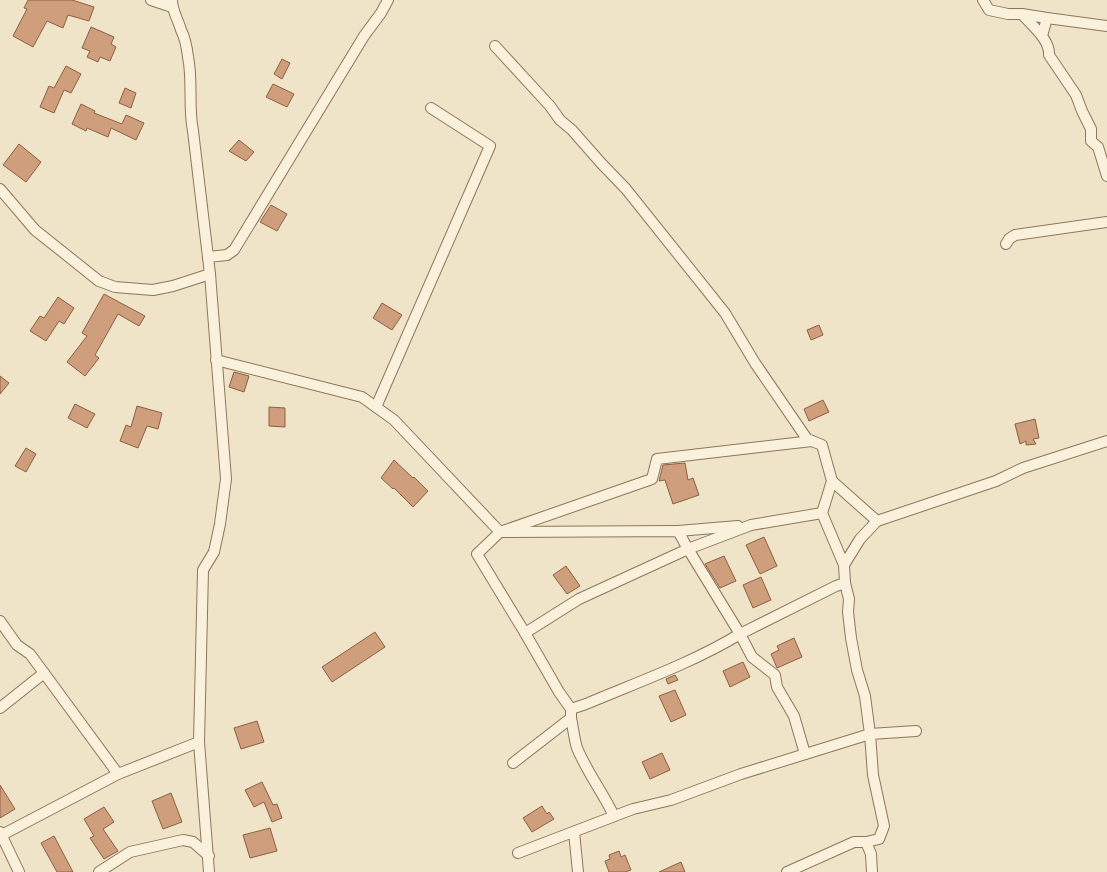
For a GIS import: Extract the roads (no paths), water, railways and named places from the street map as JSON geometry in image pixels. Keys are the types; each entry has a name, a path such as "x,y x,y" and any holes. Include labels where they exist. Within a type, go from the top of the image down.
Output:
{"street":[{"path":"151,0 172,4 181,29 191,71 190,117 194,131 210,274 226,479 214,552 203,570 199,742 209,872"},
{"path":"208,257 227,255 234,250 388,0"},
{"path":"983,0 989,10 1008,14 1022,14 1107,26"},
{"path":"1022,14 1042,36 1050,48 1049,55 1076,95 1091,129 1092,141 1098,147 1107,176"},
{"path":"1042,36 1047,18"},
{"path":"495,46 550,106 560,120 572,130 626,189 725,313 755,363 807,439 822,445 832,481 876,521"},
{"path":"376,407 490,146 431,108"},
{"path":"0,188 35,230 99,281 115,287 153,290 173,286 210,274"},
{"path":"1006,244 1008,239 1015,235 1107,222"},
{"path":"216,360 362,397 394,420 500,532 678,531 751,525 822,512"},
{"path":"614,816 604,796 588,772 577,746 570,713 525,633 477,554 500,532 652,479 657,459 812,441"},
{"path":"844,565 860,539 876,521 996,481 1023,468 1107,441"},
{"path":"787,872 854,842 879,839 884,826 873,774 870,734 864,696 851,638 844,565 822,512 832,481"},
{"path":"525,633 579,599 688,549 751,525"},
{"path":"678,531 752,657 775,675 777,688 794,716 805,754"},
{"path":"513,763 570,713 586,704 718,648 740,634 836,586 845,584"},
{"path":"0,621 18,645 38,662 44,673 118,774"},
{"path":"0,708 44,673"},
{"path":"518,853 633,809 671,800 741,774 870,734 916,731"},
{"path":"19,872 1,834 118,774 199,742"},
{"path":"574,832 578,872"},
{"path":"99,872 130,852 183,840 193,842 209,856"},
{"path":"866,842 871,854 872,872"}]}
